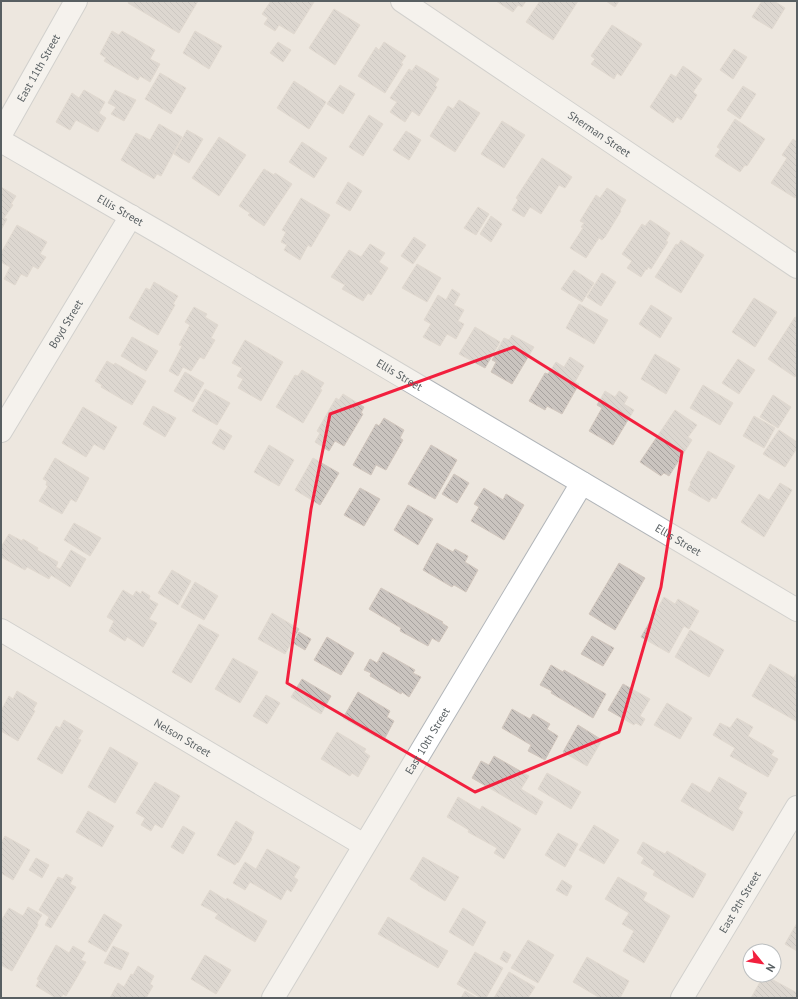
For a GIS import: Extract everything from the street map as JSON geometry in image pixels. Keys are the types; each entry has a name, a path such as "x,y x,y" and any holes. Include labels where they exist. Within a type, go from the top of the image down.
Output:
{"street":[{"name":"East 11th Street","path":"1,134 76,1"},
{"name":"Sherman Street","path":"402,1 797,267"},
{"name":"Ellis Street","path":"1,141 131,216 797,610"},
{"name":"Boyd Street","path":"1,431 131,216"},
{"name":"East 10th Street","path":"273,998 582,483"},
{"name":"Nelson Street","path":"1,630 364,845"},
{"name":"East 9th Street","path":"682,998 797,807"}],"highlighted area":[{"path":"514,347 682,452 661,587 619,732 475,792 287,683 311,509 330,414"}],"building":[{"path":"129,1 198,1 179,33 128,3"},
{"path":"271,1 314,2 294,34 279,25 275,31 264,24 268,18 262,14"},
{"path":"496,1 526,1 522,7 518,5 513,12"},
{"path":"540,1 578,1 553,40 526,22"},
{"path":"606,1 619,1 615,7"},
{"path":"762,1 774,1 785,8 772,29 752,17"},
{"path":"334,9 360,25 335,65 309,48"},
{"path":"612,25 642,44 621,76 617,73 614,79 591,64 595,59 591,56"},
{"path":"112,31 119,35 122,31 155,50 150,59 160,64 150,82 140,76 138,80 104,61 106,58 100,54"},
{"path":"195,31 222,46 209,69 183,53"},
{"path":"278,42 291,50 283,62 270,53"},
{"path":"384,42 406,56 401,63 403,64 385,93 358,76 376,47 379,50"},
{"path":"734,49 747,57 733,79 720,70"},
{"path":"416,65 439,79 435,85 437,87 419,116 412,111 405,122 390,112 397,102 390,98 409,69 412,71"},
{"path":"683,66 702,79 693,92 697,95 681,120 677,117 673,123 650,107 671,74 676,77"},
{"path":"160,73 186,88 171,114 145,99"},
{"path":"294,81 326,102 309,129 277,108"},
{"path":"340,85 355,94 343,114 327,104"},
{"path":"743,86 756,94 740,119 727,110"},
{"path":"84,90 105,102 99,113 106,118 98,132 76,120 70,130 56,122 72,93 79,98"},
{"path":"115,90 136,100 124,121 111,114 116,107 108,103"},
{"path":"459,100 480,113 455,152 430,136 448,106 453,109"},
{"path":"369,115 383,124 363,156 349,147"},
{"path":"735,119 765,139 747,166 745,165 740,172 715,156 720,149 717,147"},
{"path":"502,121 525,135 504,168 481,154"},
{"path":"159,124 182,137 161,176 157,174 154,179 121,160 136,133 150,140"},
{"path":"187,130 203,139 189,163 174,154"},
{"path":"406,131 421,140 409,160 393,150"},
{"path":"219,137 246,155 219,196 192,178"},
{"path":"793,139 797,142 797,195 795,198 771,183 787,158 782,155"},
{"path":"302,142 327,158 314,178 289,162"},
{"path":"542,158 572,177 565,188 559,185 541,214 530,207 524,217 512,210 518,200 516,198"},
{"path":"264,169 274,175 275,173 292,184 264,226 248,215 250,213 239,206"},
{"path":"348,182 362,191 350,211 336,203"},
{"path":"1,187 16,196 11,204 13,205 4,218 7,219 1,230"},
{"path":"607,188 626,200 605,237 602,240 599,238 586,258 570,248 583,228 581,227 584,223 580,221 596,195 600,198"},
{"path":"301,198 330,215 311,247 308,245 300,260 284,250 287,245 281,242 286,232 282,230"},
{"path":"478,207 489,214 476,235 464,228"},
{"path":"491,216 502,224 491,242 480,234"},
{"path":"650,220 670,233 666,241 668,242 651,269 648,267 641,277 627,268 632,261 622,254 642,224 645,226"},
{"path":"17,225 47,242 40,254 46,257 38,269 33,266 27,277 21,274 15,285 4,279 10,267 1,262 1,253"},
{"path":"414,237 426,245 413,264 401,256"},
{"path":"681,240 704,255 681,293 655,277 676,244 678,245"},
{"path":"370,244 385,253 379,262 388,268 371,295 368,293 363,301 342,289 345,285 331,277 349,250 361,257"},
{"path":"417,264 441,278 427,302 402,288"},
{"path":"574,270 594,283 582,302 561,289"},
{"path":"602,273 616,282 601,306 587,297"},
{"path":"154,282 178,296 173,304 175,305 158,335 129,318 146,288 150,290"},
{"path":"452,289 460,294 454,305 464,310 458,321 464,324 456,339 447,334 440,346 423,337 431,324 424,320 438,295 446,300"},
{"path":"754,298 777,312 755,347 732,332"},
{"path":"579,304 608,320 594,344 566,328"},
{"path":"651,305 672,318 660,338 639,324"},
{"path":"194,307 207,314 205,317 218,325 211,338 215,340 204,359 200,357 191,371 183,367 178,376 169,371 182,346 179,345 190,325 185,322"},
{"path":"795,317 797,318 797,374 795,377 768,359"},
{"path":"475,327 500,342 485,368 459,354"},
{"path":"512,335 534,347 512,384 491,372 496,362 492,360 504,338 509,340"},
{"path":"132,337 158,351 146,371 121,356"},
{"path":"245,340 283,362 261,401 238,388 243,379 237,376 242,368 232,363"},
{"path":"655,354 680,369 666,394 641,379"},
{"path":"570,357 584,366 575,382 579,384 562,414 547,406 545,410 529,401 545,373 548,374 556,362 564,367"},
{"path":"738,359 755,370 739,394 722,383"},
{"path":"107,361 114,365 115,363 146,381 132,405 101,387 102,385 95,381"},
{"path":"302,370 324,383 320,389 322,390 303,423 276,407 295,375 298,376"},
{"path":"185,372 204,383 193,402 174,391"},
{"path":"703,385 733,403 720,425 690,408"},
{"path":"205,389 230,403 217,425 192,411"},
{"path":"605,391 615,397 619,391 628,397 624,404 634,410 613,445 589,431 602,408 597,405"},
{"path":"343,394 364,407 361,413 363,414 344,446 335,441 329,451 315,442 320,433 317,431 336,398 339,400"},
{"path":"773,395 791,407 778,428 760,417"},
{"path":"153,406 176,418 165,437 143,424"},
{"path":"83,407 117,427 104,450 94,444 86,457 62,443"},
{"path":"675,410 697,425 688,437 692,440 669,476 664,473 661,476 640,462"},
{"path":"754,416 775,428 764,448 743,436"},
{"path":"384,418 404,430 400,438 403,440 386,470 376,465 371,475 353,465 376,424 379,426"},
{"path":"220,429 232,436 224,450 212,443"},
{"path":"779,430 797,442 797,448 785,467 763,454"},
{"path":"269,445 294,460 279,486 254,472"},
{"path":"431,445 457,460 435,499 408,484"},
{"path":"708,451 735,466 716,499 712,497 709,502 688,490 691,484 690,483"},
{"path":"55,458 89,478 76,502 71,499 62,514 39,501 48,486 46,485 47,481 43,479"},
{"path":"313,458 339,473 320,505 295,490"},
{"path":"454,474 469,483 457,503 442,494"},
{"path":"780,483 792,490 764,537 741,522 759,494 769,500"},
{"path":"360,488 380,499 364,526 344,515"},
{"path":"484,488 503,500 506,494 524,505 504,540 471,521 479,507 474,504"},
{"path":"408,505 433,519 418,545 394,530"},
{"path":"74,523 101,538 90,556 64,540"},
{"path":"9,534 22,541 23,539 38,548 37,550 58,562 56,567 60,569 71,550 86,559 70,587 51,575 49,579 27,567 25,570 1,557 1,547"},
{"path":"437,543 453,552 455,549 468,556 465,562 478,570 466,592 454,585 452,587 423,570"},
{"path":"619,563 645,578 615,630 589,614"},
{"path":"172,570 191,581 178,605 158,593"},
{"path":"195,582 218,596 204,620 181,607"},
{"path":"381,588 443,622 442,623 448,627 439,642 432,638 428,646 400,631 401,628 369,609"},
{"path":"123,590 133,596 136,591 141,594 142,591 150,596 149,599 158,604 149,619 157,623 143,647 127,637 125,641 109,631 114,621 107,617"},
{"path":"664,597 675,604 678,599 699,611 689,629 684,626 669,653 641,637"},
{"path":"272,613 299,629 285,654 258,639"},
{"path":"199,624 219,635 191,683 172,672"},
{"path":"690,630 724,650 709,677 675,657"},
{"path":"299,632 311,639 305,650 293,643"},
{"path":"592,636 614,648 603,666 581,654"},
{"path":"327,637 354,653 341,675 314,660"},
{"path":"383,652 415,670 413,673 421,677 409,697 370,676 371,673 364,670 370,659 377,663"},
{"path":"233,658 258,672 240,703 215,689"},
{"path":"770,664 794,678 797,672 796,721 752,696"},
{"path":"551,665 563,672 564,670 606,694 593,718 551,693 552,691 540,685"},
{"path":"302,679 331,696 321,714 291,697"},
{"path":"623,684 650,699 640,716 645,719 641,726 636,723 634,725 608,710"},
{"path":"17,691 37,703 33,710 35,711 18,741 1,731 1,711 9,696 13,699"},
{"path":"358,692 390,711 387,717 394,721 385,738 377,734 376,737 343,718"},
{"path":"266,695 280,703 267,724 253,716"},
{"path":"667,703 692,718 680,739 654,725"},
{"path":"512,709 530,719 533,714 550,724 547,729 558,736 545,760 528,751 531,745 502,728"},
{"path":"737,718 753,727 748,736 774,751 771,755 778,759 768,777 730,756 735,748 713,735 720,723 730,728"},
{"path":"64,720 83,731 78,739 81,740 62,774 37,759 56,726 60,728"},
{"path":"578,725 602,740 587,766 563,752"},
{"path":"337,732 366,749 364,752 370,756 358,777 352,773 350,776 321,759"},
{"path":"110,747 138,763 115,803 88,787"},
{"path":"494,756 529,776 521,789 543,802 536,815 472,778 481,761 489,765"},
{"path":"547,773 581,792 571,809 538,789"},
{"path":"719,777 747,793 738,809 743,812 733,831 681,801 692,783 710,793"},
{"path":"155,782 180,796 162,828 155,824 151,831 141,825 145,818 136,813"},
{"path":"458,797 480,810 482,806 521,829 504,859 494,853 497,848 468,832 469,830 447,817"},
{"path":"88,811 114,826 102,847 76,832"},
{"path":"236,821 254,832 251,838 252,839 238,863 237,862 235,865 217,855"},
{"path":"594,825 619,840 604,864 579,850"},
{"path":"183,826 195,833 183,854 171,847"},
{"path":"558,833 578,844 565,867 545,855"},
{"path":"5,836 30,850 13,880 1,873 1,843"},
{"path":"643,842 665,854 667,851 706,874 693,898 653,875 655,871 641,863 644,858 637,853"},
{"path":"267,849 300,867 294,877 298,880 291,892 287,889 281,900 250,882 245,890 233,883 245,862 256,869"},
{"path":"423,857 459,877 445,901 410,879"},
{"path":"36,858 49,865 42,878 29,870"},
{"path":"66,874 73,878 70,884 76,887 51,928 45,925 49,917 39,910 58,877 63,879"},
{"path":"618,877 647,893 643,900 670,916 644,963 623,951 634,931 622,924 629,913 605,899"},
{"path":"562,880 572,886 567,896 556,890"},
{"path":"210,890 267,921 255,942 215,918 218,914 201,905"},
{"path":"28,907 42,915 12,971 1,965 1,921 9,908 23,916"},
{"path":"463,908 486,922 473,946 449,932"},
{"path":"104,914 122,925 106,952 88,942"},
{"path":"388,917 448,951 438,968 378,934"},
{"path":"797,923 797,951 785,944"},
{"path":"528,940 554,955 538,983 511,968"},
{"path":"56,945 69,953 73,946 85,953 81,960 86,962 66,996 63,994 61,998 56,998 36,986 39,980 37,979"},
{"path":"113,946 129,953 121,970 104,963"},
{"path":"504,951 511,955 507,963 500,959"},
{"path":"475,952 503,968 486,998 481,998 457,984"},
{"path":"205,955 231,970 216,994 191,979"},
{"path":"587,957 629,981 620,998 600,998 573,982"},
{"path":"138,966 154,976 150,984 153,986 146,998 110,998 118,983 124,987 131,974 133,975"},
{"path":"509,972 535,987 528,998 494,998"},
{"path":"759,983 779,983 797,993 797,998 751,998"},
{"path":"465,991 477,998 461,998"}]}
